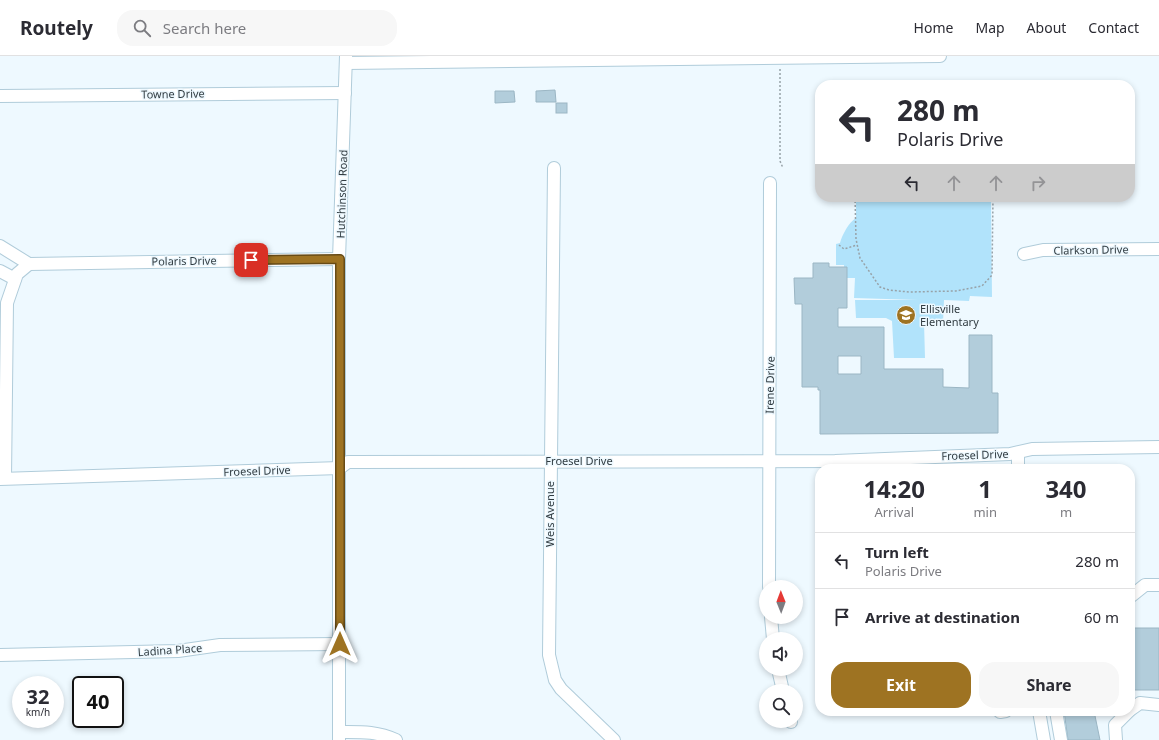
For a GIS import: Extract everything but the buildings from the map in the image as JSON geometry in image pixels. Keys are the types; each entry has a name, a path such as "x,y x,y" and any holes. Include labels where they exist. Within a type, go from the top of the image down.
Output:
{"street":[{"path":"346,60 940,56"},
{"name":"Hutchinson Road","path":"339,736 340,259 346,60"},
{"name":"Towne Drive","path":"0,96 345,92"},
{"name":"Weis Avenue","path":"554,168 550,460 551,668 555,680 561,689 614,740"},
{"name":"Irene Drive","path":"769,580 770,184"},
{"path":"0,246 29,264 16,277 7,303 3,357 2,478"},
{"name":"Clarkson Drive","path":"1024,254 1043,250 1159,249"},
{"name":"Polaris Drive","path":"29,264 340,259"},
{"path":"0,271 16,277"},
{"name":"Froesel Drive","path":"2,478 340,468 348,462 550,460 835,461 1018,453 1032,449 1159,447"},
{"path":"1018,453 1018,464"},
{"path":"1135,593 1145,585 1159,585"},
{"name":"Ladina Place","path":"0,655 178,651 220,645 340,644"},
{"path":"1135,708 1140,704 1159,705"},
{"path":"1040,716 1043,740"},
{"path":"1057,716 1061,740"},
{"path":"1116,740 1115,725 1125,716"},
{"path":"339,736 372,732 386,735 396,740"}],"path":[{"path":"780,63 780,161 783,168"},
{"path":"855,202 857,244 860,258 880,287 890,290 909,292 956,291 982,286 992,275 994,260 993,202"},
{"path":"839,245 844,249 857,244"}],"shaded area":[{"path":"856,202 991,202 992,297 970,296 969,301 944,300 943,322 924,322 925,358 894,358 892,321 886,318 856,318 855,300 918,300 854,298 855,278 844,278 844,265 836,265 836,244 840,243 846,229 856,218"}],"place":[{"name":"Ellisville Elementary","path":"906,315"}],"route":[{"path":"251,260 340,259 340,644"}]}
